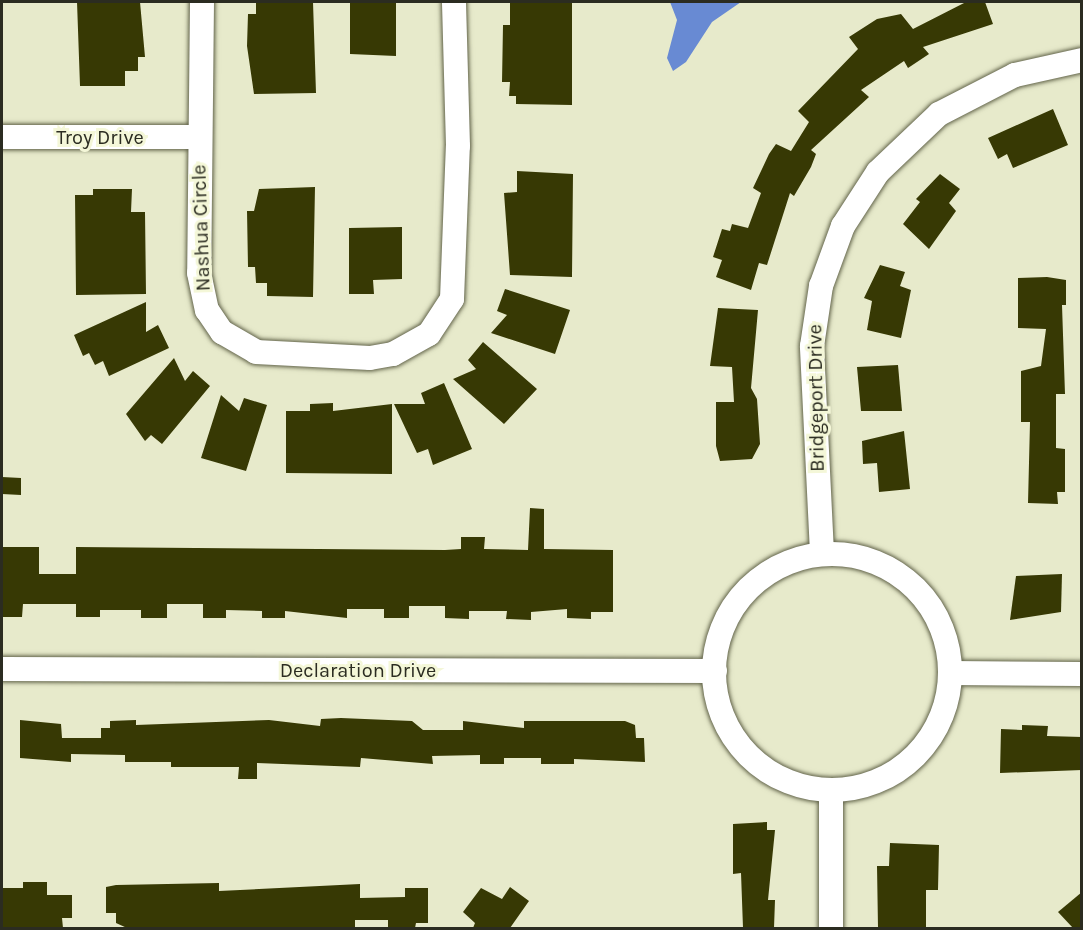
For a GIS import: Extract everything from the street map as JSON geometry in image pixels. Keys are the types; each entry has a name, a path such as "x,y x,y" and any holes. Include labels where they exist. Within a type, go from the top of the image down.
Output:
{"street":[{"name":"Nashua Circle","path":"201,2 198,137 201,294 207,310 233,341 273,355 393,354 441,321 456,273 458,146 454,2"},
{"name":"Bridgeport Drive","path":"822,553 812,346 820,286 843,226 883,165 939,114 1015,75 1082,60"},
{"name":"Troy Drive","path":"2,137 198,137"},
{"path":"822,553 861,558 908,582 940,626 950,673 940,719 914,756 874,783 831,792 793,785 752,759 725,722 715,671 724,626 752,586 795,559 822,553"},
{"name":"Declaration Drive","path":"2,669 715,671"},
{"path":"950,673 1082,674"},
{"path":"831,792 831,928"}],"water":[{"path":"670,2 741,2 712,22 686,62 673,71 667,58 677,20"}],"building":[{"path":"77,2 140,2 145,57 138,57 138,71 125,71 125,86 80,86"},
{"path":"256,2 313,2 316,93 254,94 247,46 248,14 256,14"},
{"path":"350,2 396,2 396,56 350,54"},
{"path":"510,2 572,2 572,105 516,104 516,96 509,96 510,82 502,82 503,25 510,25"},
{"path":"966,2 985,2 993,24 923,47 929,54 908,68 904,61 861,90 869,97 811,150 816,154 811,167 794,196 790,193 767,265 759,263 751,290 716,277 722,260 713,257 722,229 730,231 732,224 748,228 761,193 753,188 769,154 776,144 791,151 809,122 798,111 858,49 849,37 877,19 901,14 913,29"},
{"path":"1053,109 1068,145 1013,168 1007,154 998,159 988,138"},
{"path":"517,171 573,174 572,277 510,275 504,193 517,192"},
{"path":"940,174 960,189 949,203 956,211 929,249 903,224 920,202 916,199"},
{"path":"315,187 313,297 267,296 267,283 256,283 255,267 248,267 247,211 254,211 259,189"},
{"path":"93,189 132,189 131,212 145,212 146,294 76,295 75,195 93,195"},
{"path":"402,227 402,279 373,280 374,294 349,294 349,228"},
{"path":"880,265 905,272 900,286 911,290 901,338 867,330 872,301 864,298"},
{"path":"1047,277 1066,280 1066,305 1062,305 1065,394 1056,394 1056,448 1065,449 1065,492 1057,492 1058,504 1028,503 1030,422 1021,422 1021,371 1041,366 1046,329 1018,328 1018,278"},
{"path":"505,289 570,310 555,354 491,333 507,315 497,311"},
{"path":"146,302 146,332 158,325 169,348 109,376 103,361 95,365 89,353 83,356 74,335"},
{"path":"718,308 758,310 751,388 757,399 760,444 752,459 720,461 716,446 716,402 734,402 732,367 710,366"},
{"path":"483,342 537,389 504,424 453,379 476,369 468,360"},
{"path":"174,358 185,381 193,371 210,386 162,444 151,435 145,441 126,414"},
{"path":"898,365 902,411 861,411 857,367"},
{"path":"444,383 472,449 433,465 428,449 417,453 394,404 425,404 421,393"},
{"path":"221,395 239,411 244,398 267,405 246,471 201,458"},
{"path":"333,403 333,411 392,404 392,474 286,473 286,411 310,411 310,404"},
{"path":"904,431 910,489 879,492 877,463 863,464 862,441"},
{"path":"2,477 21,478 21,495 2,494"},
{"path":"530,508 544,509 544,549 613,550 613,612 591,612 591,619 567,618 567,609 531,612 531,620 506,619 507,611 469,611 469,619 445,618 445,606 409,606 409,618 384,618 384,609 347,609 347,618 285,611 285,618 262,618 262,611 226,610 226,618 203,618 203,604 167,604 167,618 141,618 141,610 100,610 100,617 76,617 76,604 23,604 22,617 2,617 2,547 39,547 39,574 76,574 76,547 445,550 461,549 461,537 485,537 484,549 528,550"},
{"path":"1062,574 1061,612 1010,620 1016,576"},
{"path":"321,719 412,721 423,730 463,730 463,721 524,728 524,721 625,721 635,725 636,738 644,738 645,762 574,759 574,764 541,764 541,758 504,758 504,764 480,764 480,755 432,756 433,764 361,758 360,767 257,763 257,779 238,779 239,767 171,767 171,762 125,762 125,755 71,754 71,762 20,758 20,720 61,724 62,738 101,738 101,728 110,728 110,721 136,720 136,725 269,720 320,726"},
{"path":"1022,725 1048,726 1047,736 1082,737 1082,770 1000,773 1001,729 1022,730"},
{"path":"767,822 767,830 775,830 768,900 775,900 774,928 743,928 741,873 733,874 733,824"},
{"path":"890,843 939,845 938,890 926,890 926,928 878,928 877,866 889,866"},
{"path":"23,882 47,882 47,895 72,895 72,918 62,918 63,928 2,927 2,888 23,888"},
{"path":"219,883 219,891 360,884 360,898 405,897 405,888 428,888 428,923 416,923 415,928 388,928 388,920 355,920 355,927 127,928 116,923 116,913 106,913 106,887"},
{"path":"510,887 529,901 510,928 473,928 475,923 463,912 481,888 502,899"},
{"path":"1082,892 1082,928 1073,928 1058,912"}]}
